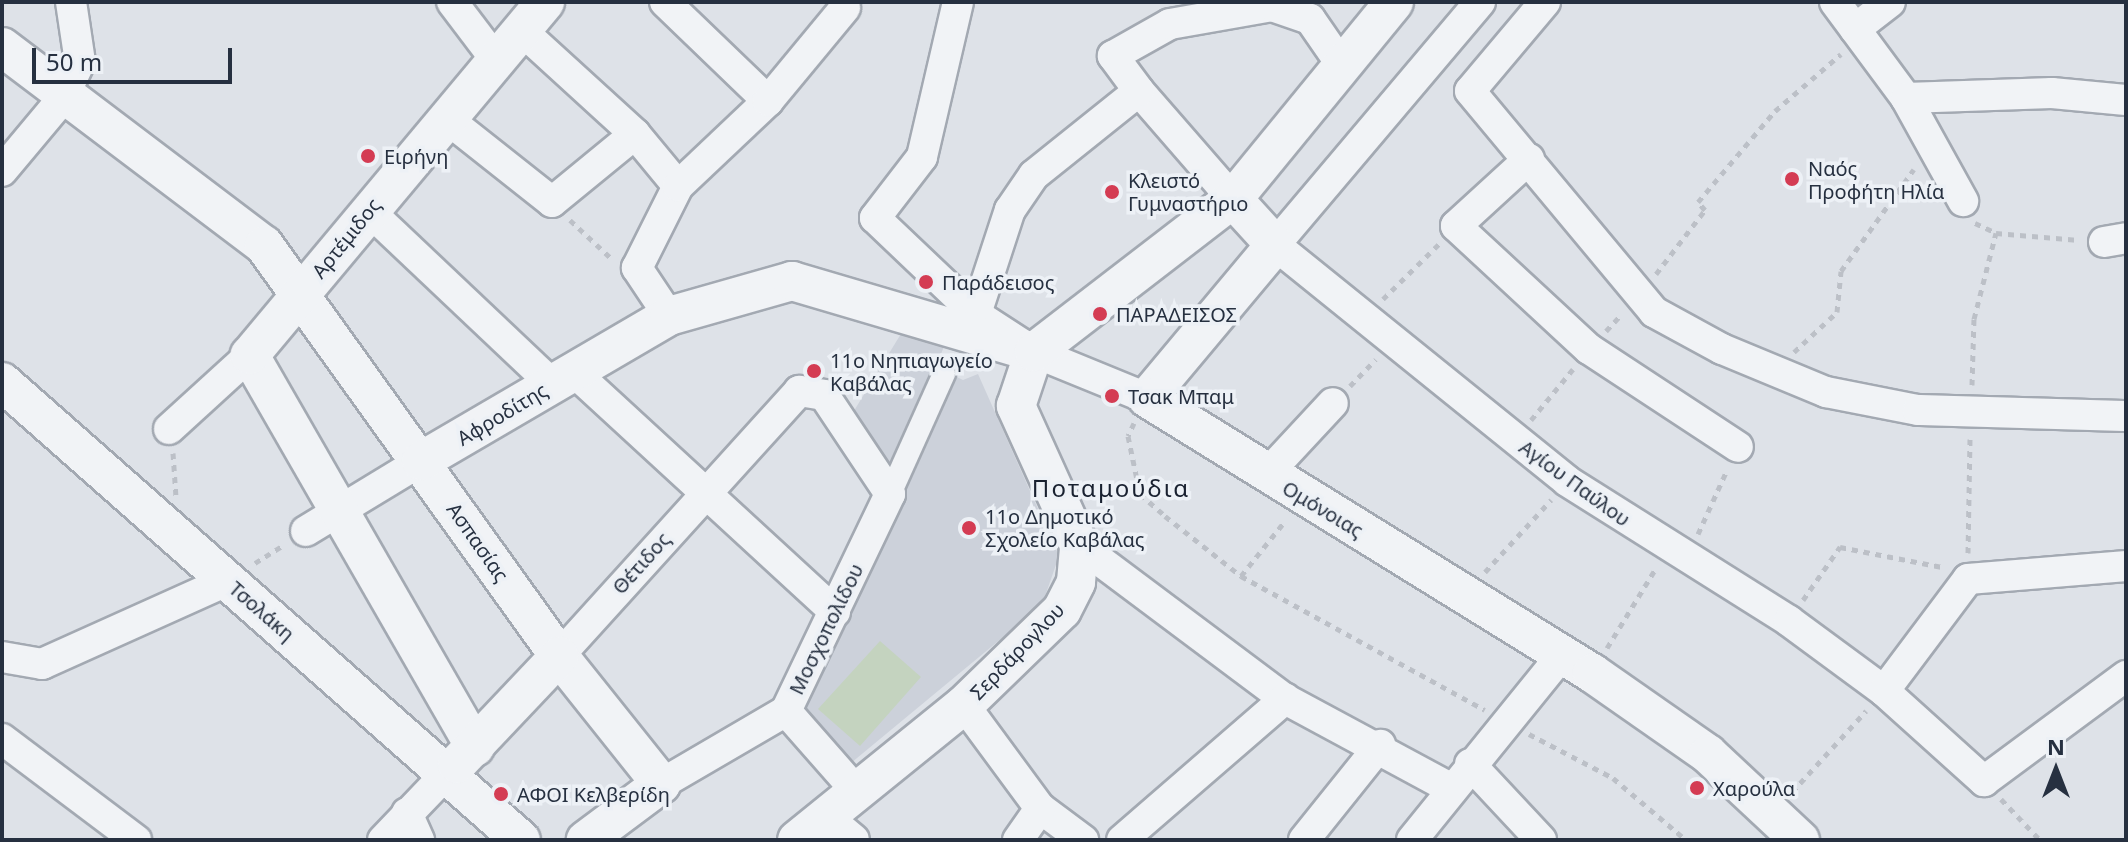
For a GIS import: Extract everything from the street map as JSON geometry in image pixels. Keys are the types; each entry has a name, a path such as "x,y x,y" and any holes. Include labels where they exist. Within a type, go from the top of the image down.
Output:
{"street":[{"path":"2,171 63,98 80,62 71,2"},
{"path":"452,2 496,60"},
{"path":"665,2 768,101"},
{"path":"958,2 922,157 875,218 974,322 1010,210 1034,175 1139,91"},
{"path":"1394,2 1233,199 1034,352 1016,406 1079,545 1285,699 1380,745 1452,789"},
{"path":"1147,398 1480,2"},
{"path":"1545,2 1470,87 1638,297 1754,363 1826,392 1918,410 2126,416"},
{"path":"1835,2 1906,98 1930,147 1963,201"},
{"path":"1858,33 1890,2"},
{"name":"Αγίου Παύλου","path":"1341,64 1310,19 1272,6 1170,24 1113,56 1139,91 1275,245 1361,321 1567,481 1676,554 1789,621 1884,691 1984,781"},
{"path":"669,316 637,268 678,186 768,101 845,8"},
{"path":"533,16 678,186"},
{"name":"Αρτέμιδος","path":"169,429 250,355 533,16"},
{"name":"Ασπασίας","path":"2,47 63,98 264,245 559,656 661,784"},
{"path":"1906,98 2052,93 2126,100"},
{"path":"446,118 552,202 635,134"},
{"path":"1529,159 1456,226 1589,349 1738,447"},
{"path":"368,210 835,612"},
{"name":"Ομόνοιας","path":"792,281 974,322 1034,352 1147,398 1303,498 1466,594 1708,754 1800,840"},
{"name":"Αφροδίτης","path":"306,531 669,316 792,281"},
{"path":"250,355 339,512 462,759"},
{"name":"Μοσχοπολίδου","path":"586,840 661,784 786,711 944,374"},
{"name":"Τσολάκη","path":"2,382 227,581 462,759 521,840"},
{"name":"Θέτιδος","path":"383,840 413,827 462,759 799,391 824,395 890,494"},
{"path":"1266,475 1333,403"},
{"name":"Σερδάρογλου","path":"797,840 840,829 858,793 964,705 1062,610 1076,582 1079,545"},
{"path":"1884,691 1968,579 2126,566"},
{"path":"2,657 42,664 227,581"},
{"path":"1412,840 1503,720 1576,665"},
{"path":"1984,781 2126,676"},
{"path":"1122,840 1285,699"},
{"path":"964,705 1040,808 1083,840"},
{"path":"786,711 858,793"},
{"path":"2,739 136,840"},
{"path":"1304,840 1380,745"},
{"path":"1470,764 1541,840"},
{"path":"1018,840 1040,808"}],"path":[{"path":"1515,439 1589,349 1638,297 1705,210 1698,202 1775,111 1858,33"},
{"path":"1754,363 1788,357 1837,312 1841,271 1930,147"},
{"path":"1963,201 1975,223 1996,233 2115,240"},
{"path":"552,202 620,266 637,268"},
{"path":"1361,321 1456,226"},
{"path":"1333,403 1391,344"},
{"path":"1147,398 1128,436 1140,494 1241,576 1613,778 1686,840"},
{"path":"152,513 180,494 169,429"},
{"path":"1576,665 1676,554 1738,447"},
{"path":"1466,594 1567,481"},
{"path":"1241,576 1303,498"},
{"path":"227,581 306,531"},
{"path":"1789,621 1840,547 1924,558 1968,579"},
{"path":"1772,814 1884,691"},
{"path":"1984,781 2040,840"}],"shaded area":[{"name":"11ο Δημοτικό Σχολείο Καβάλας","path":"910,319 948,336 936,367 963,380 978,374 1059,556 1042,605 851,763 802,716 905,500 849,419"}],"green space":[{"path":"880,641 921,677 860,746 818,709"}],"place":[{"name":"Ειρήνη","path":"368,156"},
{"name":"Ναός Προφήτη Ηλία","path":"1792,179"},
{"name":"Κλειστό Γυμναστήριο","path":"1112,192"},
{"name":"Παράδεισος","path":"926,282"},
{"name":"ΠΑΡΑΔΕΙΣΟΣ","path":"1100,314"},
{"name":"11ο Νηπιαγωγείο Καβάλας","path":"814,371"},
{"name":"Τσακ Μπαμ","path":"1112,396"},
{"name":"11ο Δημοτικό Σχολείο Καβάλας","path":"969,528"},
{"name":"Χαρούλα","path":"1697,788"},
{"name":"ΑΦΟΙ Κελβερίδη","path":"501,794"}],"district":[{"name":"Ποταμούδια","path":"1111,488"}]}
